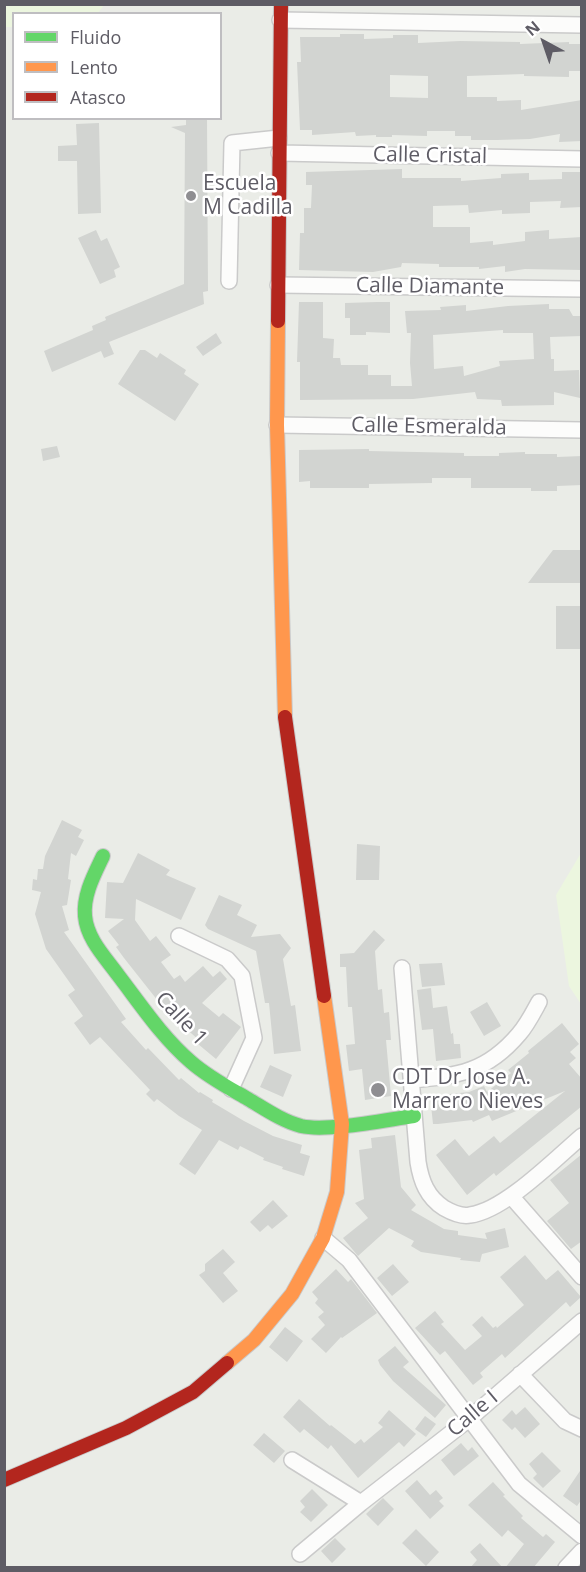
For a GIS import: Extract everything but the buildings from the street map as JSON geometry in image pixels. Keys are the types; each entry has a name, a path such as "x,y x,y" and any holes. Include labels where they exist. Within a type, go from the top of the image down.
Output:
{"street":[{"path":"4,1480 126,1428 193,1392 254,1340 292,1294 323,1238 337,1192 342,1124 285,729 277,425 280,4"},
{"path":"280,20 582,25"},
{"name":"Calle Cristal","path":"229,281 232,143 582,159"},
{"name":"Calle Diamante","path":"278,285 582,289"},
{"name":"Calle Esmeralda","path":"277,425 582,430"},
{"name":"Calle 1","path":"103,856 85,900 85,918 92,937 151,1022 192,1062 231,1089 285,1121 303,1127 318,1128 414,1116"},
{"path":"179,936 227,959 242,976 254,1038 231,1089"},
{"path":"402,968 421,1177 427,1192 438,1204 452,1213 469,1216 489,1209 511,1196 582,1136"},
{"path":"411,1080 447,1077 478,1068 520,1033 539,1002"},
{"path":"511,1196 582,1277"},
{"path":"323,1238 349,1260 519,1484 582,1536"},
{"name":"Calle I","path":"300,1554 468,1419 582,1321"},
{"path":"520,1374 565,1420 582,1429"},
{"path":"292,1460 361,1503"},
{"path":"566,1568 582,1551"}],"shaded area":[{"path":"5,4 104,5 99,12 12,12 12,27 5,27"},
{"path":"581,853 581,1004 569,986 556,895"}],"traffic: fast":[{"path":"103,856 86,900 85,916 89,932 102,954 152,1020 191,1062 267,1111 301,1126 341,1127 414,1116"}],"traffic: slow":[{"path":"278,321 277,425 285,717"},
{"path":"227,1363 254,1340 292,1294 323,1238 337,1192 342,1124 324,996"}],"traffic: jam":[{"path":"278,321 281,4"},
{"path":"285,717 324,996"},
{"path":"4,1480 126,1428 193,1392 227,1363"}],"place":[{"name":"Escuela M Cadilla","path":"191,196"},
{"name":"CDT Dr Jose A. Marrero Nieves","path":"378,1090"}]}
